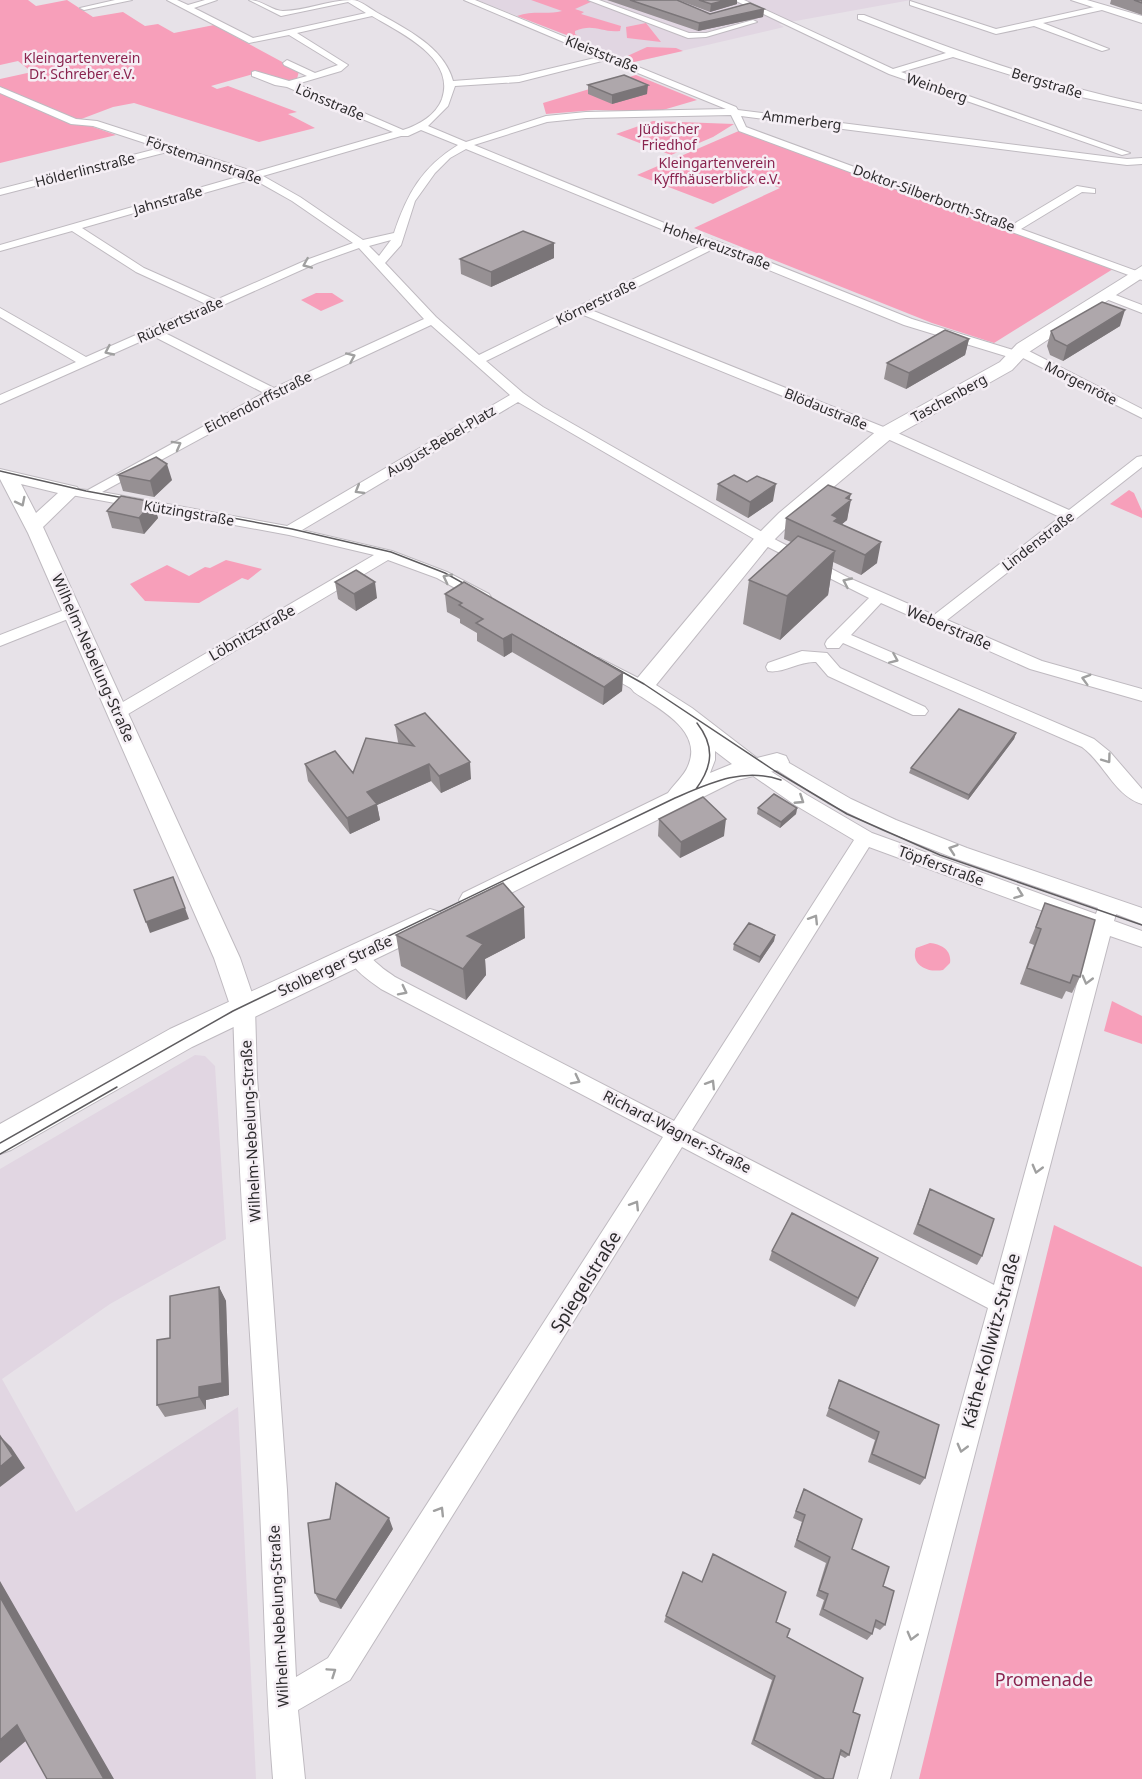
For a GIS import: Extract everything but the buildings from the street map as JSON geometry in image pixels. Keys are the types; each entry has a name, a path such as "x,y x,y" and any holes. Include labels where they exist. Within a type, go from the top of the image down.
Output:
{"main road":[{"path":"1076,0 1142,20"},
{"path":"1100,8 1142,25"},
{"name":"Taschenberg","path":"764,539 786,517 886,433 1006,366 1018,353 1140,274"},
{"path":"764,539 642,687 684,714 704,718 764,764"},
{"name":"Stolberger Straße","path":"674,802 698,775 705,757 702,740 684,714"},
{"name":"Stolberger Straße","path":"0,1140 181,1038 357,956 730,773 764,764"}],"street":[{"path":"84,8 128,0"},
{"path":"171,0 252,40 372,14"},
{"path":"187,8 213,0"},
{"path":"253,0 281,14 348,0 426,46 446,67 452,84 447,102 422,127"},
{"name":"Kleiststraße","path":"468,0 734,112"},
{"path":"483,0 512,11 504,15"},
{"path":"592,0 688,36 706,35 753,22"},
{"name":"Weinberg","path":"738,0 892,72 1142,160"},
{"path":"914,3 996,32 1100,8"},
{"path":"736,9 750,6"},
{"name":"Bergstraße","path":"861,17 953,54 1084,95 1142,107"},
{"path":"1035,23 1105,49"},
{"path":"289,32 344,65 338,69 289,84"},
{"path":"892,72 953,54"},
{"path":"452,84 519,79 608,57"},
{"path":"288,63 314,76"},
{"name":"Lönsstraße","path":"255,74 278,83 289,84 405,134"},
{"name":"Förstemannstraße","path":"0,90 74,122 94,123 254,175 296,199 361,244 432,320 518,396"},
{"name":"Ammerberg","path":"379,263 395,245 410,201 431,171 447,156 465,145 527,123 567,116 734,112 1126,162 1142,160"},
{"name":"Doktor-Silberborth-Straße","path":"734,112 742,129 1140,274"},
{"name":"Jahnstraße","path":"0,248 405,134 422,127"},
{"name":"Hohekreuzstraße","path":"422,127 675,231 715,244 908,322 1018,353"},
{"name":"Hölderlinstraße","path":"0,192 171,148"},
{"path":"1015,228 1081,188 1091,191"},
{"path":"74,226 141,270 215,304"},
{"name":"Rückertstraße","path":"0,400 313,261 361,244 399,235"},
{"name":"Körnerstraße","path":"477,361 715,244"},
{"path":"1105,295 1142,309"},
{"name":"Blödaustraße","path":"579,309 886,433 1071,516"},
{"path":"0,312 85,362"},
{"name":"Eichendorffstraße","path":"90,495 102,486 274,393 432,320"},
{"path":"152,331 274,393"},
{"name":"Morgenröte","path":"1018,353 1142,414"},
{"path":"518,396 538,411 764,539"},
{"name":"August-Bebel-Platz","path":"289,531 518,396"},
{"name":"Lindenstraße","path":"935,622 1141,463"},
{"path":"5,475 71,491"},
{"name":"Wilhelm-Nebelung-Straße","path":"5,475 33,526 72,612 227,958 244,1008 273,1490 282,1702 289,1779"},
{"path":"33,526 71,491"},
{"name":"Kützingstraße","path":"71,491 289,531"},
{"path":"289,531 387,554 442,575 501,607"},
{"name":"Weberstraße","path":"764,539 878,597 1036,665 1142,695"},
{"name":"Löbnitzstraße","path":"117,713 387,554"},
{"path":"821,657 878,597"},
{"path":"0,641 72,612"},
{"path":"840,636 1088,743 1102,751 1129,791 1142,798"},
{"path":"774,667 802,656 821,657 834,672 919,711"},
{"path":"590,658 642,687"},
{"name":"Töpferstraße","path":"764,764 801,800 865,838 1106,914 1142,916"},
{"name":"Töpferstraße","path":"764,764 879,820 1106,914 1142,939"},
{"name":"Spiegelstraße","path":"282,1702 339,1669 865,838"},
{"name":"Käthe-Kollwitz-Straße","path":"874,1779 1106,914"},
{"name":"Richard-Wagner-Straße","path":"357,956 370,971 388,983 1001,1302"}],"shaded area":[{"path":"477,0 911,0 779,24 784,27 634,62"},
{"path":"195,1055 205,1056 215,1066 226,1239 110,1304 2,1379 76,1512 238,1407 256,1779 0,1779 0,1169"}],"green space":[{"name":"Kleingartenverein Dr. Schreber e.V.","path":"0,0 28,0 36,6 67,0 93,17 123,12 145,26 158,24 174,33 214,25 299,71 297,79 279,82 257,73 211,86 217,89 228,86 297,112 288,114 315,128 259,142 134,103 113,107 76,121 116,135 0,163 0,79 32,72 18,61 0,65"},
{"path":"531,0 593,1 575,9 584,12 581,14 621,26 620,31 587,28 575,31 575,34 580,37 577,39 517,16 562,11"},
{"path":"646,23 661,42 627,38 626,27"},
{"path":"647,47 676,48 683,51 634,62 623,58"},
{"path":"636,75 697,100 656,112 595,110 546,114 543,103"},
{"name":"Jüdischer Friedhof","path":"653,121 734,124 713,137 671,155 616,134"},
{"name":"Kleingartenverein Kyffhäuserblick e.V.","path":"741,130 1113,269 994,343 932,323 694,228 780,188 761,181 713,204 637,175"},
{"path":"316,293 332,293 344,301 321,311 301,300"},
{"path":"1129,490 1134,493 1142,511 1142,518 1110,504"},
{"path":"226,560 262,569 248,580 242,578 199,603 145,601 130,584 167,565 189,576 205,567 210,568"},
{"path":"930,943 942,946 949,955 950,963 943,970 926,969 916,959 916,948"},
{"path":"1112,1001 1142,1016 1142,1044 1104,1031"},
{"name":"Promenade","path":"1054,1225 1142,1267 1142,1779 919,1779"}],"tram line":[{"path":"0,471 86,491 292,529 391,552 445,573 644,684 775,771 847,814 940,855 1142,925"},
{"path":"696,789 706,772 710,756 707,740 697,723"},
{"path":"0,1143 233,1011 675,798 727,778 753,775 781,780"},
{"path":"0,1154 117,1087"}]}
